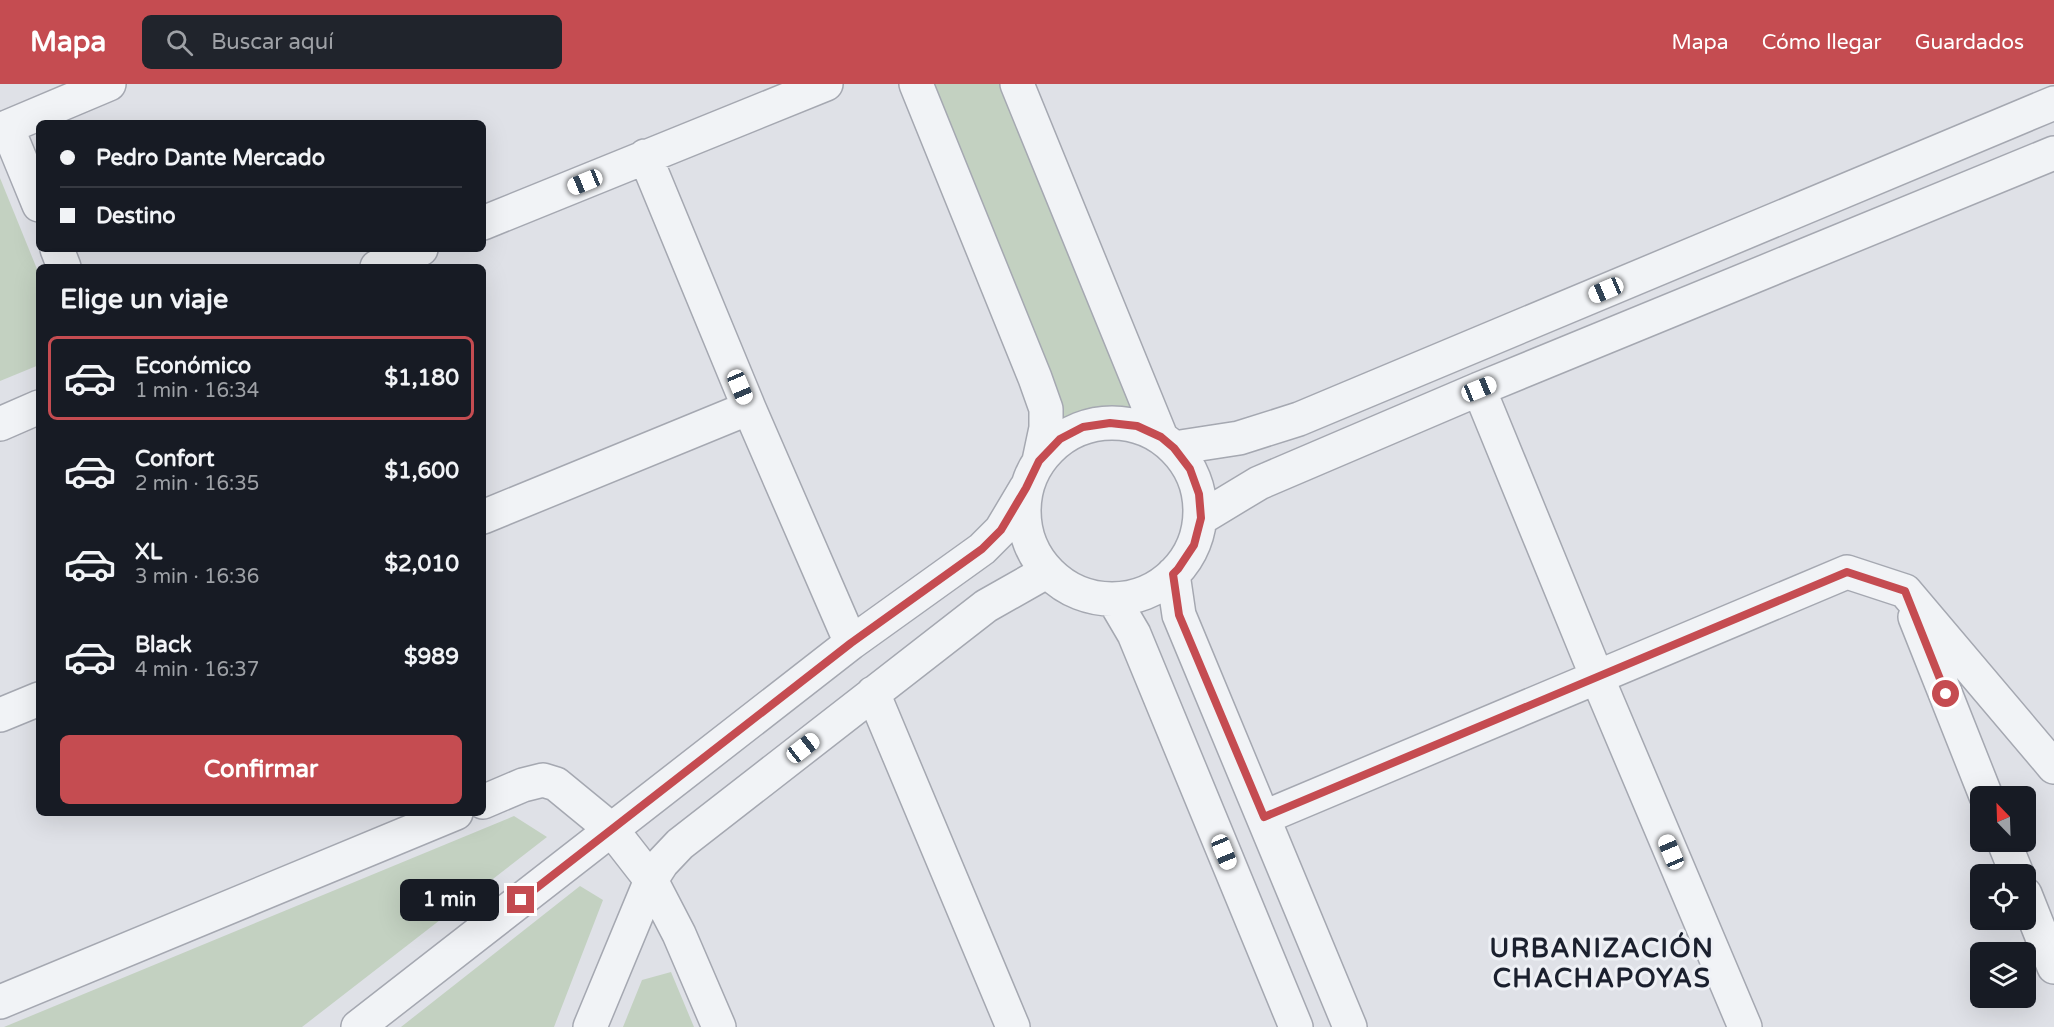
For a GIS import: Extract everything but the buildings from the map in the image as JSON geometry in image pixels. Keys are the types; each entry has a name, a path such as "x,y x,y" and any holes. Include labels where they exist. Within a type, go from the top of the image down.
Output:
{"street":[{"path":"36,198 4,128 109,84"},
{"path":"486,222 826,84"},
{"path":"916,84 1046,409 1046,428 1032,475 1023,518 1030,547 1046,572 1074,591 1089,597 1114,600 1136,597 1156,588 1173,574 1194,545 1201,518 1199,494 1190,469 1168,443 1017,84"},
{"path":"358,1027 851,643 982,549 1001,530 1032,475 1060,439 1083,427 1110,423 1137,426 1168,443 1239,438 1299,419 2054,103"},
{"path":"1935,153 1952,195"},
{"path":"1201,518 1259,483 1479,389 2054,153"},
{"path":"645,156 749,408 851,643"},
{"path":"384,264 413,252"},
{"path":"1479,389 1597,677 1745,1027"},
{"path":"0,424 36,408"},
{"path":"486,516 749,408"},
{"path":"590,1027 651,880 662,863 680,844 986,606 1046,572"},
{"path":"1264,817 1847,572 1905,591 2054,767"},
{"path":"1173,574 1179,615 1350,1027"},
{"path":"1905,591 1982,786"},
{"path":"1114,600 1134,634 1296,1027"},
{"path":"873,693 1013,1027"},
{"path":"0,715 36,700"},
{"path":"486,801 523,785 543,780 556,784 612,830 651,880 679,934 719,1027"},
{"path":"0,1002 449,816"},
{"path":"2036,922 2054,967"}],"green space":[{"path":"913,84 1016,84 1161,437 1110,423 1042,448 1046,409"},
{"path":"0,178 36,267 36,366 0,381"},
{"path":"514,816 547,837 302,1027 4,1027"},
{"path":"580,886 603,900 554,1027 401,1027"},
{"path":"671,972 694,1027 623,1027 642,980"}],"district":[{"name":"URBANIZACIÓN CHACHAPOYAS","path":"1602,963"}],"route":[{"path":"521,900 851,643 982,549 1001,530 1039,461 1060,439 1083,427 1110,423 1137,426 1161,437 1174,448 1190,469 1199,494 1201,518 1194,545 1173,574 1179,615 1264,817 1847,572 1905,591 1946,694"}]}
